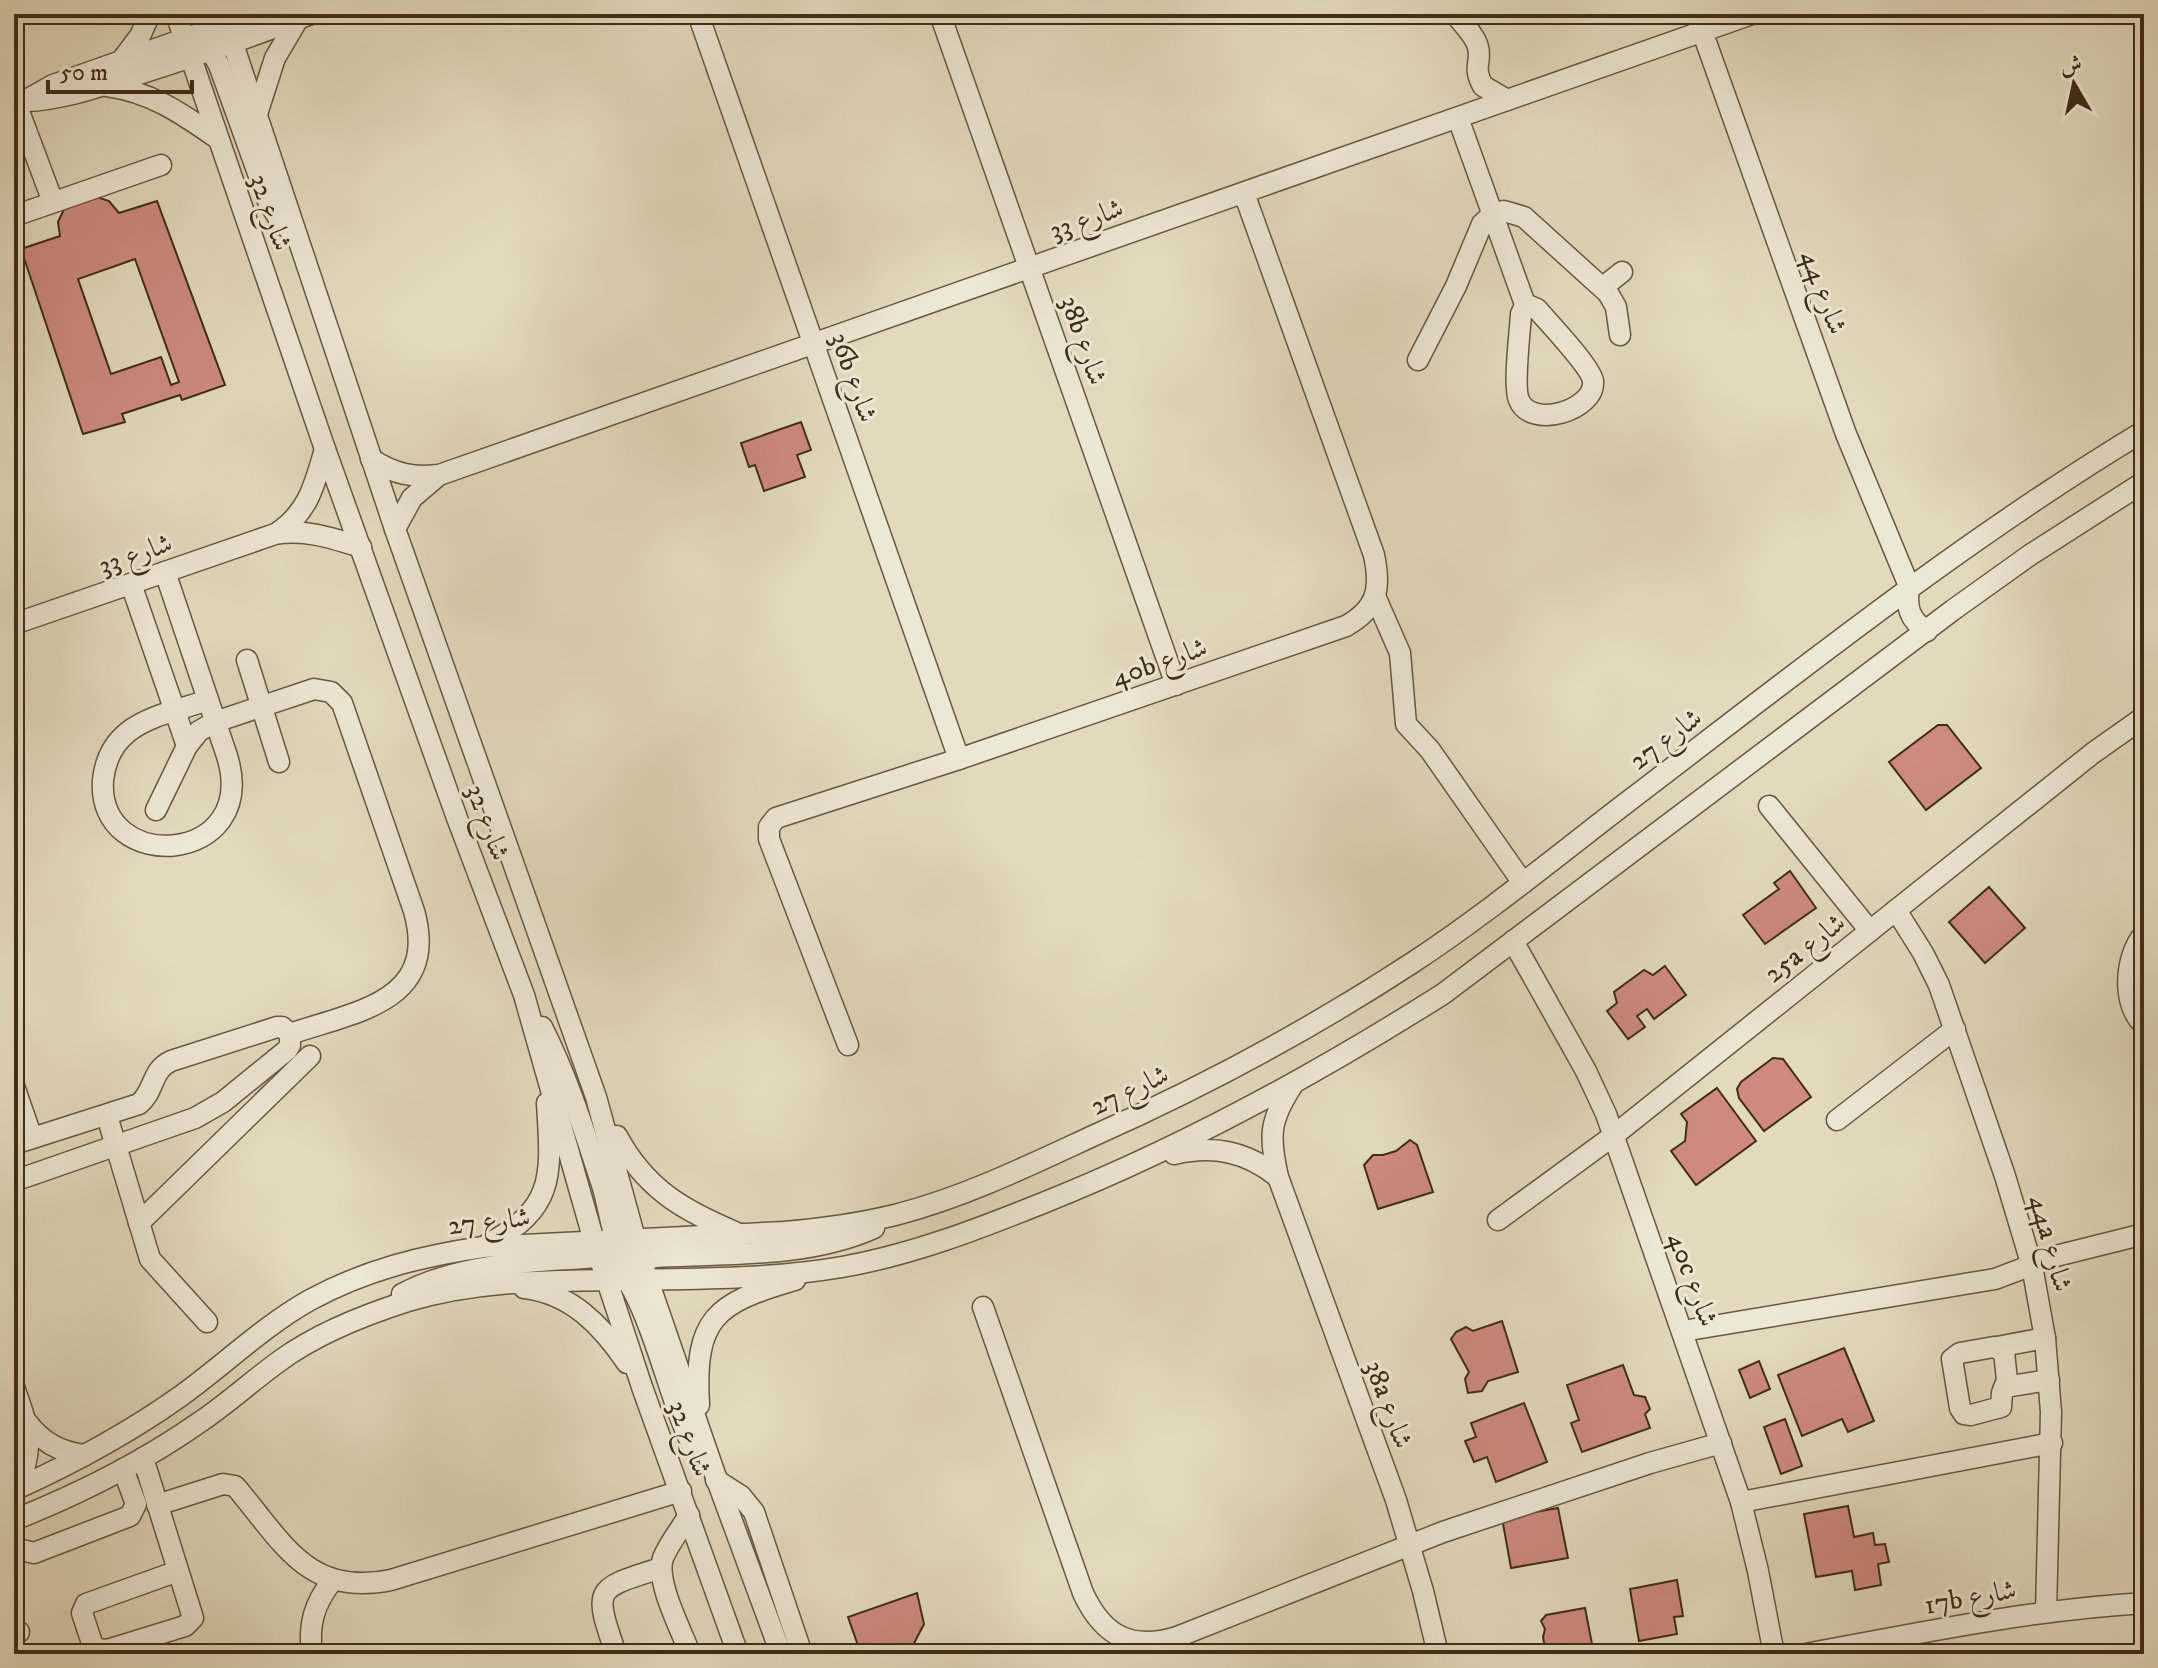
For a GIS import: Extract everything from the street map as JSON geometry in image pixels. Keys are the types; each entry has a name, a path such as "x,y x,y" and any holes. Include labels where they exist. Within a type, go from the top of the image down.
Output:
{"street":[{"path":"121,61 140,36 150,14"},
{"name":"شارع 32","path":"176,14 325,449 524,995 545,1071 621,1260 701,1433 781,1654"},
{"path":"20,105 52,100 103,85 187,48 200,22 214,39 227,27 255,14"},
{"name":"36b شارع","path":"698,14 959,759"},
{"name":"38b شارع","path":"940,14 1176,685"},
{"path":"1455,14 1477,43 1476,67 1483,86 1507,100"},
{"name":"شارع 33","path":"371,459 403,475 439,475 1458,118 1699,23 1752,14"},
{"path":"211,51 227,27 304,16"},
{"path":"257,114 275,58 304,16"},
{"name":"شارع 44","path":"1699,23 1846,434 1909,586 1907,606 1911,617 1927,631"},
{"name":"شارع 32","path":"227,27 395,529 596,1097 642,1387 738,1654"},
{"path":"20,105 53,85 121,61 187,48 211,51"},
{"path":"211,51 219,65 271,209 297,236"},
{"path":"103,85 133,90 161,100 217,138"},
{"path":"20,105 53,202"},
{"path":"1458,118 1526,307"},
{"path":"14,216 161,165"},
{"path":"1244,193 1374,555 1379,583 1375,596 1400,653 1406,724 1430,750 1523,883"},
{"path":"1418,360 1456,286 1482,224 1493,214 1504,211 1524,217 1603,287 1616,307 1620,335"},
{"path":"1603,287 1622,272"},
{"path":"1526,307 1537,309 1591,375 1593,390 1584,403 1543,416 1528,412 1519,401 1521,314 1526,307"},
{"name":"شارع 27","path":"14,1520 143,1458 199,1423 283,1358 323,1335 377,1312 412,1300 484,1285 545,1280 621,1260 742,1235 832,1228 894,1215 1016,1173 1162,1106 1332,1013 1414,961 1523,883 1909,586 2068,477 2144,431"},
{"name":"شارع 33","path":"275,534 290,524 307,504 325,449"},
{"name":"شارع 33","path":"395,529 412,498 439,475"},
{"name":"شارع 27","path":"15,1489 85,1455 152,1416 271,1325 310,1301 351,1280 394,1265 438,1253 483,1247 747,1275 842,1267 956,1236 1089,1185 1154,1156 1293,1086 1443,994 2030,555 2144,482"},
{"name":"شارع 33","path":"14,624 275,534 319,534 361,547"},
{"path":"165,572 208,700 215,722 232,772 232,788 226,811 211,831 198,840 175,847 151,845 129,834 112,817 106,802 104,770 109,755 130,730 208,700"},
{"path":"131,584 187,746"},
{"name":"40b شارع","path":"848,1045 769,839 769,827 776,818 959,759 1346,626 1359,619 1375,596"},
{"path":"247,660 279,762"},
{"path":"156,810 187,746 199,731 215,722 314,689 331,692 342,703 419,930 414,967 401,990 378,1004 290,1034"},
{"name":"25a شارع","path":"1498,1220 1613,1136 2093,753 2144,717"},
{"path":"1769,806 1870,931"},
{"name":"44a شارع","path":"1896,910 1931,969 1955,1029 2032,1266 2045,1338 2052,1443 2046,1612"},
{"path":"2144,934 2134,945 2129,969 2130,998 2136,1017 2144,1025"},
{"name":"40c شارع","path":"1513,941 1597,1092 1741,1502 1774,1654"},
{"path":"524,995 552,1046 568,1086 607,1201 621,1260 688,1437 718,1483 741,1496 754,1512 802,1654"},
{"path":"14,1086 23,1141 139,1104 145,1099 158,1069 171,1061 277,1027 290,1034 287,1050 209,1111 180,1124 14,1181"},
{"path":"1837,1120 1955,1029"},
{"path":"139,1223 310,1056"},
{"path":"483,1247 525,1219 545,1187 550,1158 545,1071"},
{"name":"38a شارع","path":"1293,1086 1277,1111 1271,1135 1278,1177 1410,1544 1438,1654"},
{"path":"596,1097 641,1174 683,1208 742,1235"},
{"path":"107,1116 145,1248 157,1269 207,1322"},
{"path":"1154,1156 1192,1149 1229,1151 1263,1164 1278,1177"},
{"path":"377,1312 417,1286 462,1272 524,1262 621,1260 814,1248 856,1236 894,1215"},
{"path":"1683,1331 1995,1279 2068,1253 2144,1234"},
{"path":"701,1433 697,1369 699,1352 705,1335 718,1316 734,1301 752,1293 842,1267"},
{"path":"484,1285 550,1294 581,1311 611,1339 642,1387"},
{"path":"983,1307 1091,1611 1104,1626 1120,1637 1139,1642 1158,1642 1177,1637 1410,1544 1577,1486 1721,1443"},
{"path":"1997,1347 2004,1352 2007,1380 2002,1404 1998,1410 1968,1415 1961,1411 1952,1362 1954,1356 1997,1347 2045,1338"},
{"path":"2005,1387 2049,1380"},
{"path":"14,1387 26,1421 29,1450 27,1463 15,1489"},
{"path":"26,1421 45,1442 71,1453 85,1455"},
{"path":"1741,1502 2052,1443"},
{"path":"143,1458 193,1614 188,1624 107,1650 93,1646 82,1613 86,1604 178,1571"},
{"path":"14,1548 34,1553 130,1516 136,1504 123,1469"},
{"path":"157,1505 223,1484 235,1486 299,1561 314,1573 351,1585 391,1580 681,1491"},
{"path":"689,1515 668,1549 661,1568 665,1588 690,1654"},
{"path":"616,1654 601,1610 605,1593 618,1582 661,1568"},
{"path":"312,1654 311,1620 315,1606 332,1581"},
{"name":"17b شارع","path":"1806,1654 2046,1612 2144,1603"}],"building":[{"path":"88,194 109,201 119,213 157,201 225,385 182,400 180,395 122,414 125,422 83,434 21,249 60,236 58,222 68,201","holes":["135,259 179,382 171,385 161,357 111,374 78,279"]},
{"path":"801,422 811,450 797,455 805,477 764,491 755,465 749,467 741,443"},
{"path":"1938,725 1947,725 1981,768 1926,810 1889,762"},
{"path":"1790,871 1816,908 1765,944 1743,915 1779,889 1774,883"},
{"path":"1989,887 2025,928 1985,963 1949,922"},
{"path":"1665,966 1686,995 1654,1019 1647,1009 1637,1016 1645,1027 1628,1039 1607,1011 1617,1003 1614,992 1644,970 1653,975"},
{"path":"1773,1058 1783,1059 1811,1097 1764,1131 1739,1098 1737,1089 1741,1082"},
{"path":"1717,1088 1756,1141 1696,1185 1671,1151 1685,1141 1687,1122 1681,1114"},
{"path":"1410,1140 1417,1145 1433,1192 1378,1209 1364,1165 1373,1155 1396,1151"},
{"path":"1502,1321 1518,1372 1488,1381 1482,1391 1468,1393 1465,1379 1469,1372 1451,1339 1466,1327 1473,1331"},
{"path":"1844,1348 1874,1421 1848,1432 1842,1419 1802,1436 1778,1375"},
{"path":"1759,1361 1770,1389 1750,1398 1739,1370"},
{"path":"1623,1365 1634,1395 1645,1397 1650,1409 1645,1414 1650,1428 1582,1452 1571,1423 1579,1420 1567,1385"},
{"path":"1524,1403 1547,1462 1496,1482 1487,1457 1474,1462 1465,1441 1476,1437 1471,1423"},
{"path":"1785,1419 1802,1466 1781,1474 1764,1427"},
{"path":"1848,1506 1854,1537 1873,1533 1875,1545 1885,1544 1889,1562 1878,1564 1881,1585 1855,1590 1852,1571 1816,1577 1804,1514"},
{"path":"1558,1508 1568,1558 1511,1568 1502,1518"},
{"path":"1677,1580 1683,1616 1674,1617 1677,1634 1639,1641 1630,1589"},
{"path":"917,1593 924,1624 911,1649 920,1654 861,1654 848,1617"},
{"path":"1585,1608 1594,1654 1546,1654 1545,1629 1541,1621 1546,1615"}]}
